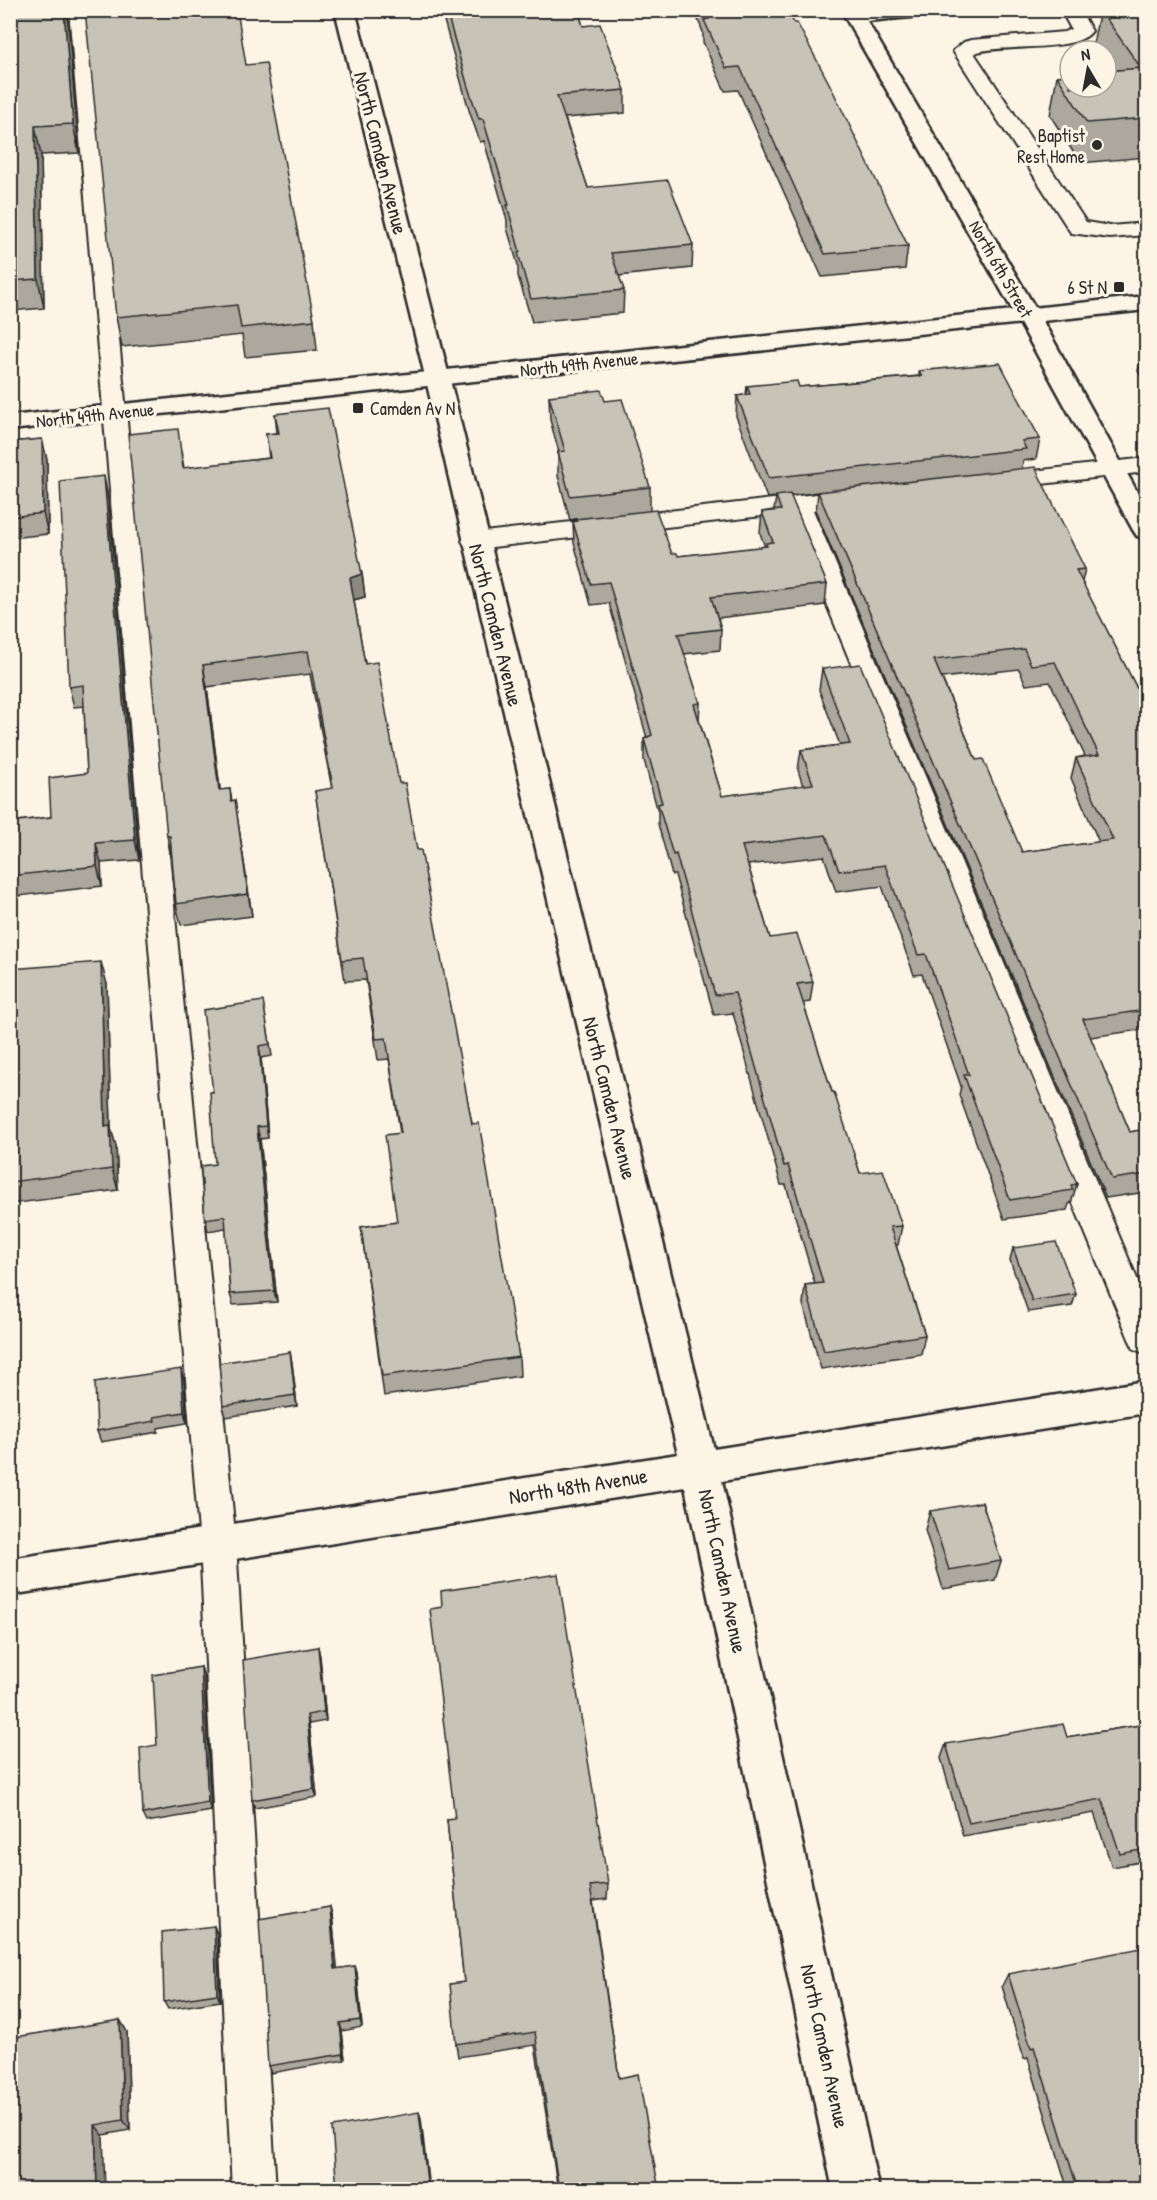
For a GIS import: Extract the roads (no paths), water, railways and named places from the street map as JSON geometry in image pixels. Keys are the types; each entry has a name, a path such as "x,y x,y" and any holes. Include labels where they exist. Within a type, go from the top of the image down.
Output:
{"street":[{"name":"North Camden Avenue","path":"345,10 438,380 700,1467 856,2190"},
{"path":"853,13 923,10"},
{"name":"North 6th Street","path":"853,13 1028,316 1146,530"},
{"name":"North 49th Avenue","path":"10,423 438,380 1146,303"},
{"name":"North 48th Avenue","path":"10,1577 1146,1397"}],"lane":[{"path":"78,10 218,1544 254,2190"},
{"path":"1070,10 1082,32 1068,37 971,46 963,51 1079,228 1110,232 1146,229"},
{"path":"973,484 1146,465"},
{"path":"475,541 845,499"},
{"path":"798,504 1146,1339"}],"place":[{"name":"Baptist Rest Home","path":"1097,145"},
{"name":"6 St N","path":"1119,287"},
{"name":"Camden Av N","path":"358,408"}]}
